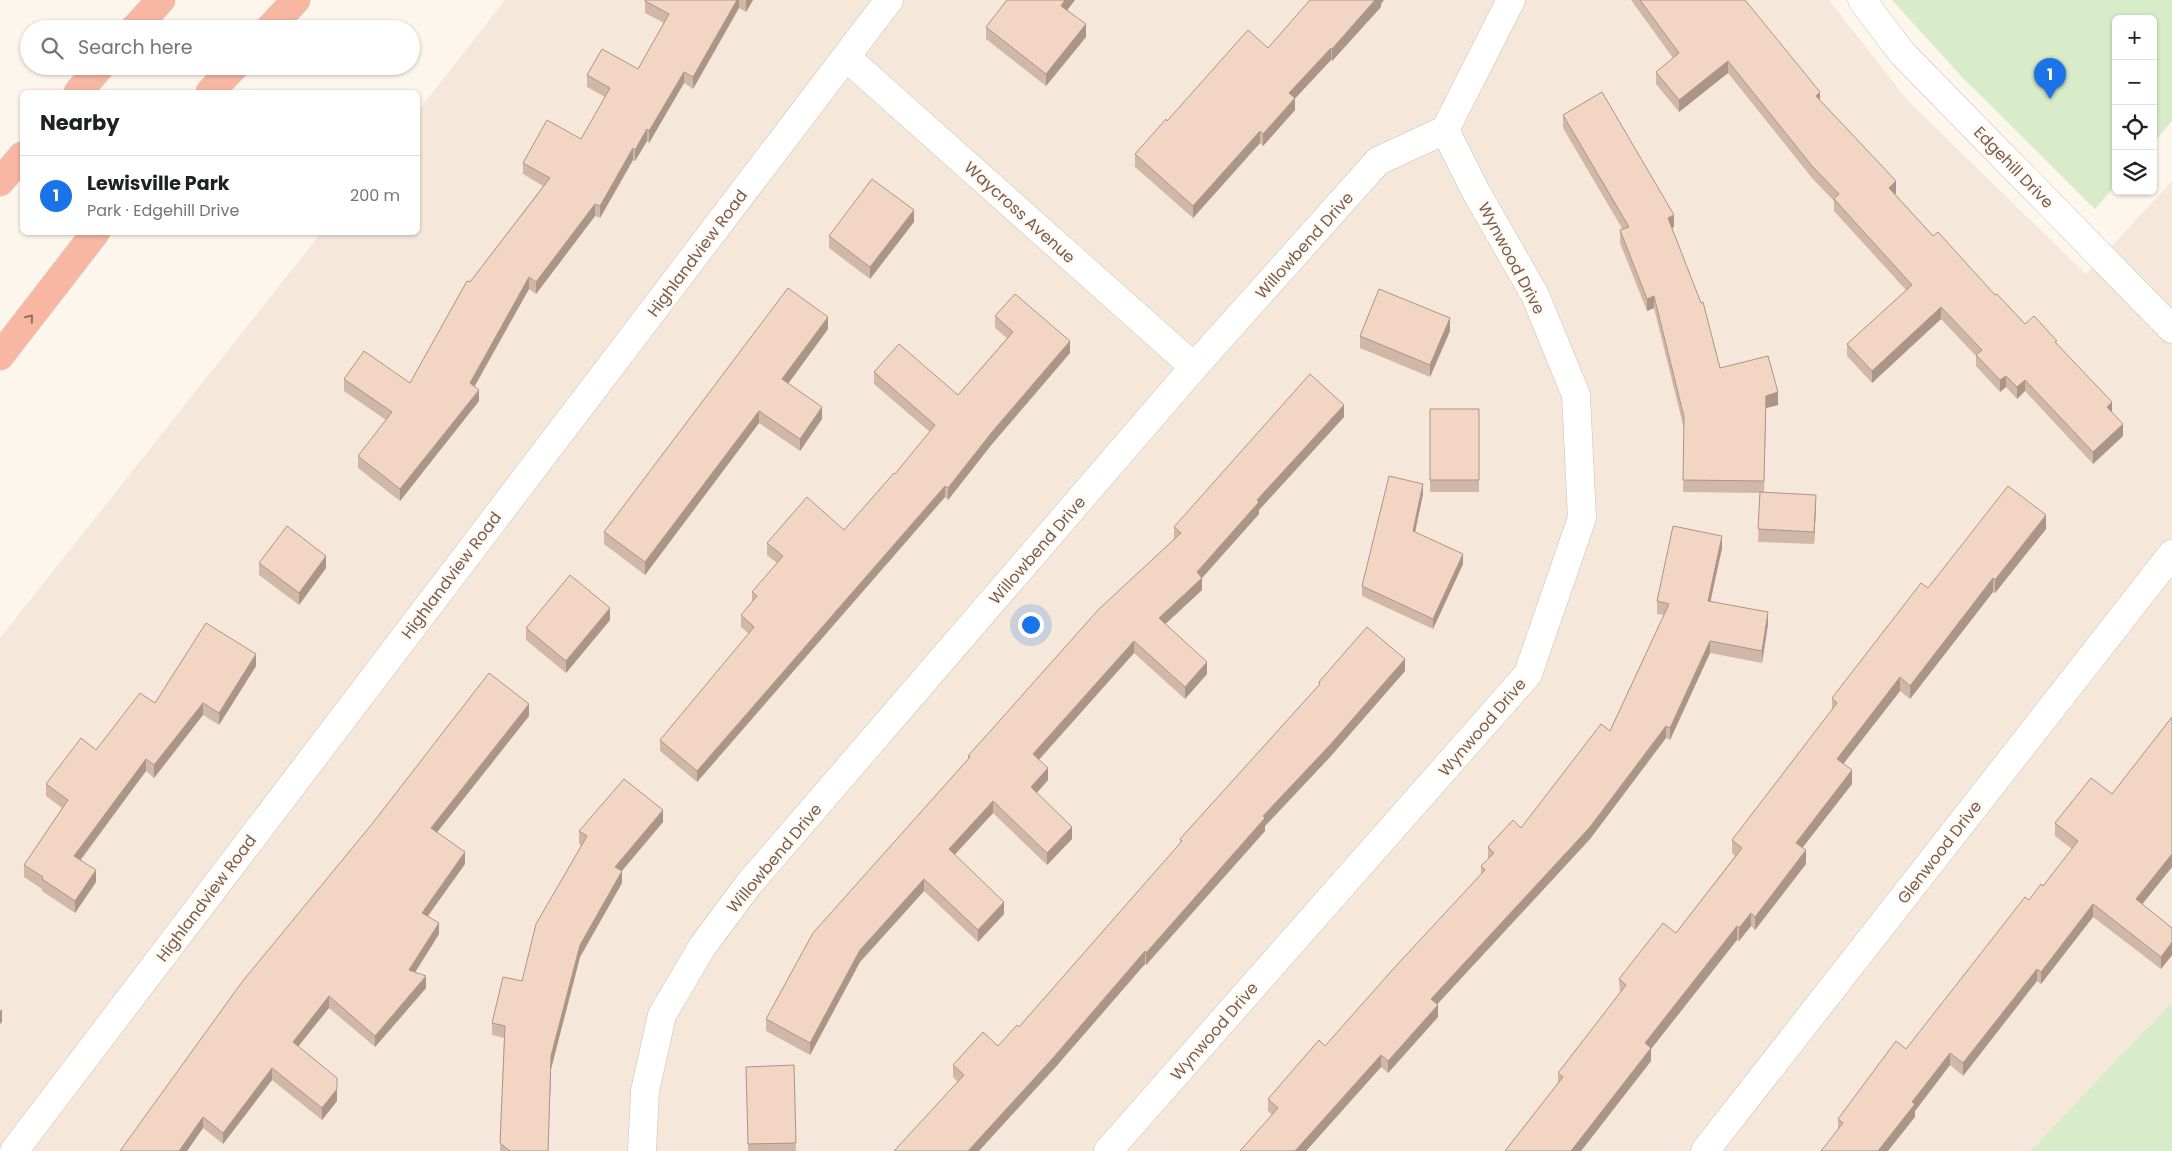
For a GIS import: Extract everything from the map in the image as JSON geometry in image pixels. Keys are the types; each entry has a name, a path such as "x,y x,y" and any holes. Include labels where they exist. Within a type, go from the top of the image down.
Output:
{"highway":[{"path":"142,20 161,0"},
{"path":"277,20 296,0"},
{"path":"80,90 93,75"},
{"path":"212,90 226,75"},
{"path":"0,182 20,158"},
{"path":"0,356 94,235"}],"street":[{"name":"Highlandview Road","path":"14,1151 889,0"},
{"path":"1445,130 1511,0"},
{"name":"Edgehill Drive","path":"1862,0 1902,53 2172,329"},
{"name":"Waycross Avenue","path":"846,57 1194,367"},
{"name":"Willowbend Drive","path":"642,1151 644,1091 662,1016 702,947 748,885 1194,367 1378,162 1445,130"},
{"name":"Wynwood Drive","path":"1108,1151 1528,674 1582,518 1576,395 1535,295 1476,192 1445,130"},
{"name":"Glenwood Drive","path":"1705,1151 2172,554"}],"shaded area":[{"path":"505,0 1829,0 1908,101 2086,274 2172,181 2172,1002 2030,1151 0,1151 0,638 319,235 420,235 420,108"}],"green space":[{"path":"1892,0 2172,0 2172,121 2157,138 2157,15 2112,15 2112,190 2095,209 1962,77"},
{"path":"2172,1002 2172,1151 2030,1151"}],"building":[{"path":"645,0 737,0 693,77 684,72 649,131 647,129 635,150 633,148 600,206 595,204 536,282 529,277 470,383 479,390 400,489 358,456 392,412 344,379 364,351 410,383 467,281 470,282 550,178 523,163 547,120 581,139 610,88 587,75 602,49 638,69 669,14"},
{"path":"1007,0 1065,0 1061,6 1086,24 1046,74 986,27"},
{"path":"1310,0 1375,0 1332,49 1289,93 1295,98 1263,134 1260,131 1193,206 1135,154 1248,30 1268,48"},
{"path":"1640,0 1745,0 1820,92 1816,96 1896,181 1889,188 1933,236 1938,232 1995,295 1997,294 2025,324 2034,316 2057,341 2055,342 2112,402 2107,407 2123,424 2093,452 2025,380 2017,387 2006,376 2000,380 1976,355 1982,350 1941,307 1872,371 1847,344 1912,285 1834,199 1839,194 1812,166 1728,61 1679,100 1656,72 1679,53"},
{"path":"1602,92 1674,215 1668,218 1701,303 1703,302 1720,368 1768,356 1778,392 1766,396 1764,481 1683,480 1684,417 1654,296 1647,299 1620,230 1629,227 1563,115"},
{"path":"872,179 914,210 870,267 829,236"},
{"path":"788,288 828,317 782,379 822,407 800,439 759,411 645,562 604,532"},
{"path":"1379,289 1450,318 1430,365 1360,336"},
{"path":"1015,294 1070,341 992,432 948,488 945,486 697,771 660,740 754,627 741,615 757,596 752,592 783,556 767,543 807,497 844,530 895,474 935,425 874,372 899,344 958,395 1013,332 995,316"},
{"path":"1310,374 1344,405 1257,500 1259,502 1197,572 1202,578 1159,618 1207,662 1185,687 1134,641 1033,754 1048,768 1031,787 1072,827 1047,853 993,801 949,849 1004,902 978,930 924,879 860,950 810,1043 766,1019 813,933 1099,609 1181,533 1174,527"},
{"path":"1430,409 1479,409 1479,480 1430,480"},
{"path":"1389,476 1423,484 1413,531 1463,554 1433,619 1362,586"},
{"path":"2008,486 2046,515 1995,580 1993,578 1910,686 1900,677 1837,759 1852,770 1796,843 1806,850 1755,917 1751,913 1739,928 1737,926 1645,1043 1651,1048 1571,1151 1505,1151 1563,1077 1558,1073 1626,985 1619,979 1663,923 1676,933 1742,848 1732,840 1837,703 1832,698 1921,583 1928,588"},
{"path":"1760,492 1816,495 1814,532 1758,529"},
{"path":"287,526 326,556 299,593 259,563"},
{"path":"1673,526 1722,536 1708,601 1768,612 1762,651 1710,641 1670,728 1666,726 1590,827 1431,999 1438,1005 1388,1061 1381,1055 1295,1151 1240,1151 1278,1108 1268,1099 1319,1040 1325,1046 1485,870 1481,866 1494,853 1488,847 1513,820 1521,828 1601,724 1610,731 1669,604 1657,601"},
{"path":"570,575 610,608 566,661 526,628"},
{"path":"206,623 256,654 219,713 203,703 154,765 146,759 74,856 96,870 75,901 24,865 68,800 46,784 81,738 96,750 140,693 155,703"},
{"path":"1367,627 1405,659 1330,745 1263,816 1265,818 1146,953 1145,951 1053,1058 968,1151 894,1151 964,1075 953,1065 983,1032 998,1046 1017,1025 1019,1027 1182,841 1180,839 1320,684 1319,682"},
{"path":"489,673 529,704 431,828 465,852 422,913 439,923 409,970 426,976 375,1036 329,996 293,1042 337,1078 337,1089 322,1108 272,1068 223,1133 203,1117 179,1151 120,1151 242,982 372,824"},
{"path":"2172,717 2172,854 2136,899 2172,928 2172,942 2161,957 2093,904 2041,972 2037,969 1963,1063 1950,1053 1912,1102 1915,1104 1878,1151 1821,1151 1843,1123 1838,1119 1896,1041 1906,1049 2025,897 2029,900 2041,884 2043,886 2078,841 2055,823 2091,778 2112,794"},
{"path":"624,779 663,810 615,867 622,871 580,945 551,1056 548,1151 510,1151 500,1143 505,1026 492,1023 503,977 522,981 536,924 587,836 579,831"},
{"path":"794,1065 796,1143 748,1144 746,1067"}],"place":[{"name":"Lewisville Park","path":"2050,99"}]}
